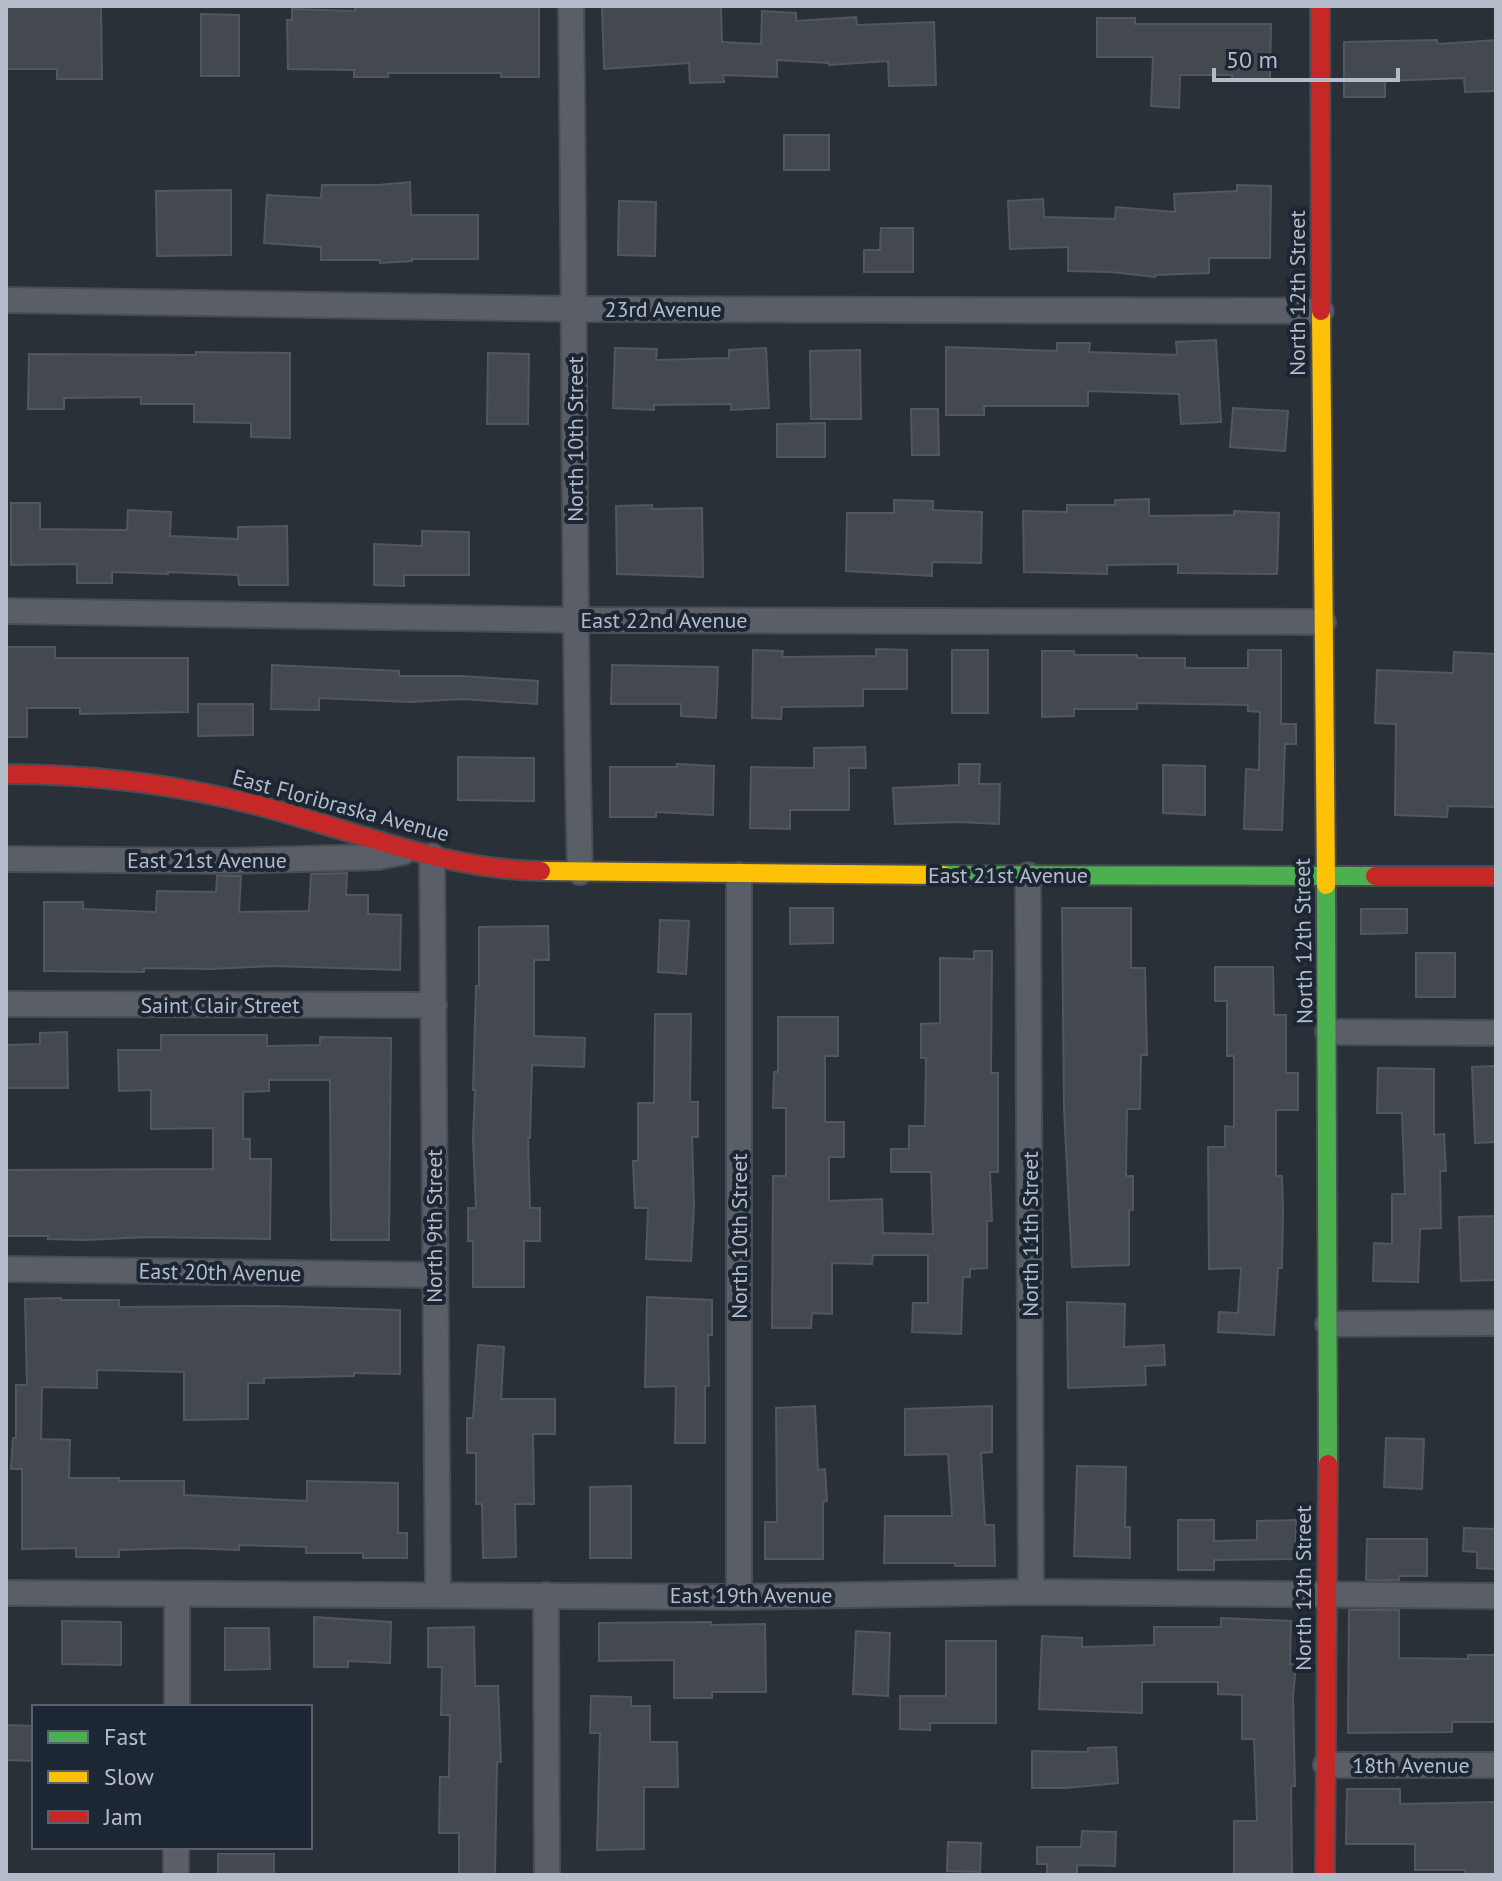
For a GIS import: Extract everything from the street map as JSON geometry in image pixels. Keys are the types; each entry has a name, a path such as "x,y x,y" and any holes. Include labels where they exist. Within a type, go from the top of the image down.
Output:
{"street":[{"name":"North 10th Street","path":"571,6 580,872"},
{"name":"North 12th Street","path":"1320,6 1328,1032 1325,1875"},
{"name":"23rd Avenue","path":"6,300 575,309 1321,311"},
{"name":"East 22nd Avenue","path":"6,611 575,620 1323,622"},
{"name":"East Floribraska Avenue","path":"6,774 55,774 148,784 246,803 347,830 407,851 520,871"},
{"name":"East 21st Avenue","path":"6,859 240,861 378,857 407,851"},
{"name":"North 9th Street","path":"432,856 438,1595"},
{"name":"East 21st Avenue","path":"520,871 739,875 1496,876"},
{"name":"North 10th Street","path":"739,875 739,1597"},
{"name":"North 11th Street","path":"1028,875 1031,1592"},
{"name":"Saint Clair Street","path":"6,1004 434,1005"},
{"path":"1328,1032 1496,1033"},
{"name":"East 20th Avenue","path":"6,1269 434,1275"},
{"path":"1328,1324 1496,1323"},
{"name":"East 19th Avenue","path":"6,1593 739,1597 1031,1592 1496,1596"},
{"path":"177,1594 177,1705"},
{"path":"546,1595 547,1875"},
{"name":"18th Avenue","path":"1326,1765 1496,1765"},
{"path":"176,1849 176,1875"}],"building":[{"path":"6,6 101,6 102,79 57,79 57,69 6,69"},
{"path":"539,6 539,77 501,77 501,73 388,73 388,77 354,77 354,70 288,69 287,20 292,20 292,9 355,11 355,7"},
{"path":"602,6 721,6 722,42 761,44 762,11 796,13 796,21 856,17 857,25 934,22 936,85 889,86 888,61 829,65 777,60 777,77 723,75 724,82 690,83 689,63 604,69"},
{"path":"201,14 239,15 239,76 201,76"},
{"path":"1097,18 1135,18 1135,24 1271,24 1270,80 1232,80 1232,75 1180,75 1179,108 1151,106 1153,57 1097,57"},
{"path":"1437,40 1438,44 1496,40 1496,91 1465,92 1464,78 1385,81 1385,97 1344,97 1344,42"},
{"path":"784,135 829,135 829,170 784,170"},
{"path":"410,182 411,215 478,215 478,259 412,259 380,263 380,260 321,260 321,247 264,243 267,195 321,198 322,185"},
{"path":"1237,185 1271,186 1270,258 1209,258 1209,273 1155,277 1068,271 1068,247 1010,249 1008,201 1043,199 1044,217 1115,219 1116,207 1175,212 1174,194 1237,191"},
{"path":"231,190 231,255 157,256 156,191"},
{"path":"619,201 656,202 655,256 618,255"},
{"path":"881,228 913,228 913,272 864,272 864,250 880,250"},
{"path":"1216,340 1221,422 1181,424 1179,394 1088,391 1088,406 984,406 984,415 946,415 946,347 1057,351 1057,343 1090,343 1089,352 1177,355 1176,342"},
{"path":"615,348 657,349 656,360 729,358 729,350 766,348 769,408 731,410 731,404 654,405 654,410 613,408"},
{"path":"860,350 861,419 811,419 810,351"},
{"path":"196,352 290,353 290,438 251,437 251,423 194,422 194,404 141,404 141,397 64,398 64,409 28,409 29,354 196,355"},
{"path":"488,353 529,354 528,424 487,424"},
{"path":"1233,408 1288,411 1285,451 1230,447"},
{"path":"911,409 938,409 939,455 912,455"},
{"path":"825,423 825,457 777,457 777,424"},
{"path":"1149,499 1149,516 1234,515 1234,511 1279,513 1277,574 1178,573 1178,564 1107,565 1107,574 1024,572 1023,511 1067,512 1067,505 1115,505 1115,500"},
{"path":"894,500 933,501 933,510 982,512 981,563 932,562 932,576 846,571 847,513 894,513"},
{"path":"11,503 40,503 40,529 127,530 128,510 171,512 170,536 238,539 238,527 287,526 288,585 239,585 238,575 168,572 112,572 112,583 77,583 77,564 11,565"},
{"path":"652,505 652,509 702,508 703,577 617,574 616,506"},
{"path":"422,531 469,532 469,575 404,575 404,586 374,585 374,544 422,546"},
{"path":"7,647 55,647 55,658 188,658 188,712 80,714 80,708 27,708 27,737 6,737"},
{"path":"876,649 907,650 907,689 863,689 863,706 782,707 781,719 752,718 753,650 783,651 782,657 876,656"},
{"path":"952,650 988,650 988,713 952,713"},
{"path":"1248,650 1281,650 1281,724 1296,724 1296,744 1285,744 1282,830 1244,829 1246,769 1259,770 1260,712 1248,711 1248,705 1137,703 1137,709 1074,709 1074,716 1042,717 1042,651 1074,651 1074,655 1185,658 1185,668 1248,668"},
{"path":"1454,652 1496,654 1496,807 1448,806 1447,817 1395,815 1396,724 1375,723 1377,670 1453,673"},
{"path":"272,665 399,671 399,676 538,681 537,704 462,699 410,702 319,698 319,710 271,709"},
{"path":"612,665 718,667 716,718 681,716 681,704 611,704"},
{"path":"198,704 253,704 253,735 198,736"},
{"path":"865,747 866,768 849,768 849,810 790,810 790,829 750,828 751,767 814,768 814,748"},
{"path":"458,757 534,758 534,801 458,800"},
{"path":"677,764 714,766 713,815 656,812 656,817 610,817 610,767 677,767"},
{"path":"959,764 980,764 979,784 1000,784 999,824 895,824 893,788 959,785"},
{"path":"1163,765 1205,766 1205,815 1163,813"},
{"path":"347,873 346,895 368,895 368,914 401,915 400,970 273,966 144,968 144,972 44,971 44,902 83,902 83,909 156,912 157,891 216,892 217,876 241,876 239,912 309,911 311,874"},
{"path":"790,908 833,908 833,943 790,944"},
{"path":"1062,908 1131,908 1131,968 1145,968 1147,1055 1141,1055 1140,1109 1127,1109 1126,1176 1133,1176 1133,1210 1129,1210 1129,1265 1072,1267 1064,1108"},
{"path":"1361,909 1407,909 1407,933 1361,934"},
{"path":"660,920 689,921 686,974 658,972"},
{"path":"548,926 549,960 534,960 534,1036 585,1038 584,1067 532,1065 528,1138 530,1208 540,1208 540,1241 524,1241 524,1287 473,1287 473,1241 468,1241 468,1208 476,1208 473,1090 479,927"},
{"path":"974,951 992,951 991,1073 998,1073 998,1172 990,1172 992,1221 987,1221 987,1268 970,1269 970,1277 963,1277 961,1334 912,1332 913,1303 928,1303 928,1255 873,1255 872,1264 832,1263 832,1314 812,1313 811,1328 772,1328 773,1176 786,1176 786,1108 773,1108 774,1072 778,1072 778,1017 838,1017 838,1056 825,1056 825,1122 844,1122 844,1157 829,1157 829,1201 882,1199 883,1233 933,1234 931,1172 891,1172 891,1149 909,1149 909,1126 925,1126 926,1058 921,1058 921,1024 940,1023 940,958 974,959"},
{"path":"1416,953 1455,953 1455,997 1416,997"},
{"path":"1215,967 1273,967 1274,1015 1286,1015 1286,1073 1298,1073 1298,1110 1276,1110 1276,1176 1282,1176 1283,1210 1282,1268 1278,1268 1274,1335 1218,1332 1219,1312 1238,1313 1241,1268 1209,1269 1208,1147 1225,1147 1225,1126 1234,1127 1234,1056 1227,1056 1227,1001 1215,1001"},
{"path":"655,1014 691,1014 690,1102 698,1102 698,1137 692,1137 694,1206 691,1261 646,1259 648,1208 635,1208 633,1161 638,1161 638,1103 654,1103"},
{"path":"67,1032 68,1088 6,1088 6,1045 40,1044 40,1033"},
{"path":"161,1035 267,1035 267,1046 320,1045 320,1037 391,1038 389,1240 331,1240 330,1080 269,1080 269,1091 243,1092 243,1139 250,1139 250,1159 271,1159 270,1239 148,1237 85,1240 6,1236 6,1170 213,1169 213,1128 151,1129 151,1090 119,1091 118,1050 161,1050"},
{"path":"1496,1066 1496,1142 1475,1143 1472,1067"},
{"path":"1378,1068 1434,1069 1434,1135 1444,1134 1446,1171 1440,1171 1441,1228 1420,1229 1418,1282 1373,1281 1374,1243 1392,1244 1392,1194 1405,1194 1402,1113 1377,1113"},
{"path":"1496,1216 1496,1280 1461,1281 1459,1217"},
{"path":"647,1297 712,1300 712,1335 708,1335 709,1386 705,1386 705,1443 675,1443 676,1386 645,1387"},
{"path":"25,1299 119,1300 119,1307 274,1306 400,1310 400,1374 264,1378 264,1383 248,1383 248,1419 184,1420 184,1372 97,1370 97,1388 42,1387 41,1439 70,1440 69,1478 184,1481 184,1495 307,1501 307,1481 398,1483 398,1533 407,1533 407,1558 363,1558 363,1553 306,1553 306,1547 239,1545 239,1550 119,1550 119,1557 76,1557 76,1548 22,1549 22,1469 11,1469 13,1438 16,1438 16,1385 27,1385"},
{"path":"1067,1302 1125,1304 1124,1347 1164,1345 1165,1365 1145,1366 1146,1385 1068,1388"},
{"path":"478,1345 504,1347 501,1399 555,1399 555,1434 533,1434 534,1504 515,1504 516,1557 483,1558 482,1504 476,1504 476,1453 467,1453 467,1418 473,1418"},
{"path":"815,1406 818,1470 825,1469 827,1501 823,1502 823,1559 765,1559 765,1522 777,1522 776,1408"},
{"path":"992,1406 992,1452 981,1453 985,1525 994,1525 995,1566 884,1563 885,1516 952,1516 948,1454 905,1455 905,1409"},
{"path":"1386,1438 1424,1439 1422,1489 1384,1487"},
{"path":"1077,1466 1126,1467 1125,1527 1130,1527 1130,1558 1074,1556"},
{"path":"631,1486 631,1558 590,1558 590,1487"},
{"path":"1178,1520 1214,1520 1214,1541 1257,1540 1257,1521 1296,1520 1296,1559 1214,1560 1214,1570 1178,1570"},
{"path":"1464,1528 1496,1529 1496,1569 1477,1568 1477,1552 1463,1551"},
{"path":"1367,1539 1427,1539 1427,1576 1366,1580"},
{"path":"1349,1610 1399,1610 1399,1658 1468,1659 1468,1655 1496,1655 1496,1722 1452,1722 1452,1732 1348,1733"},
{"path":"314,1617 391,1622 390,1663 348,1661 348,1667 314,1667"},
{"path":"1221,1618 1291,1621 1290,1664 1296,1665 1293,1697 1295,1786 1291,1786 1292,1875 1234,1875 1234,1821 1257,1821 1254,1739 1242,1739 1242,1695 1218,1694 1218,1682 1142,1682 1142,1713 1039,1709 1042,1636 1082,1638 1082,1647 1154,1645 1154,1627 1221,1627"},
{"path":"62,1621 121,1622 121,1665 62,1664"},
{"path":"711,1622 711,1625 765,1624 766,1692 712,1692 712,1698 674,1698 674,1660 599,1661 599,1623"},
{"path":"474,1627 475,1686 498,1686 501,1762 497,1762 495,1875 459,1875 459,1833 439,1833 440,1777 449,1777 450,1715 441,1715 442,1667 428,1667 428,1628"},
{"path":"225,1628 269,1628 270,1669 225,1670"},
{"path":"856,1631 890,1633 888,1696 853,1694"},
{"path":"946,1641 996,1641 996,1723 930,1723 930,1730 900,1729 900,1696 946,1696"},
{"path":"591,1696 631,1697 631,1706 650,1706 650,1742 677,1742 678,1787 644,1787 644,1849 597,1850 600,1733 590,1733"},
{"path":"6,1725 32,1726 32,1761 6,1760"},
{"path":"1116,1747 1118,1783 1032,1788 1032,1751 1088,1752 1088,1748"},
{"path":"1347,1789 1400,1789 1400,1804 1496,1802 1496,1875 1465,1875 1465,1870 1415,1870 1415,1844 1346,1844"},
{"path":"1082,1831 1116,1832 1115,1866 1077,1865 1077,1875 1047,1875 1047,1864 1037,1864 1037,1847 1081,1847"},
{"path":"948,1842 981,1843 980,1872 947,1871"},
{"path":"218,1854 274,1854 274,1875 218,1875"}],"traffic: fast":[{"path":"943,875 1375,876"},
{"path":"1326,885 1328,1464"}],"traffic: slow":[{"path":"1321,311 1326,885"},
{"path":"541,871 943,875"}],"traffic: jam":[{"path":"1320,6 1321,311"},
{"path":"6,774 71,776 169,787 264,807 436,857 506,869 541,871"},
{"path":"1375,876 1496,876"},
{"path":"1325,1875 1328,1464"}]}
